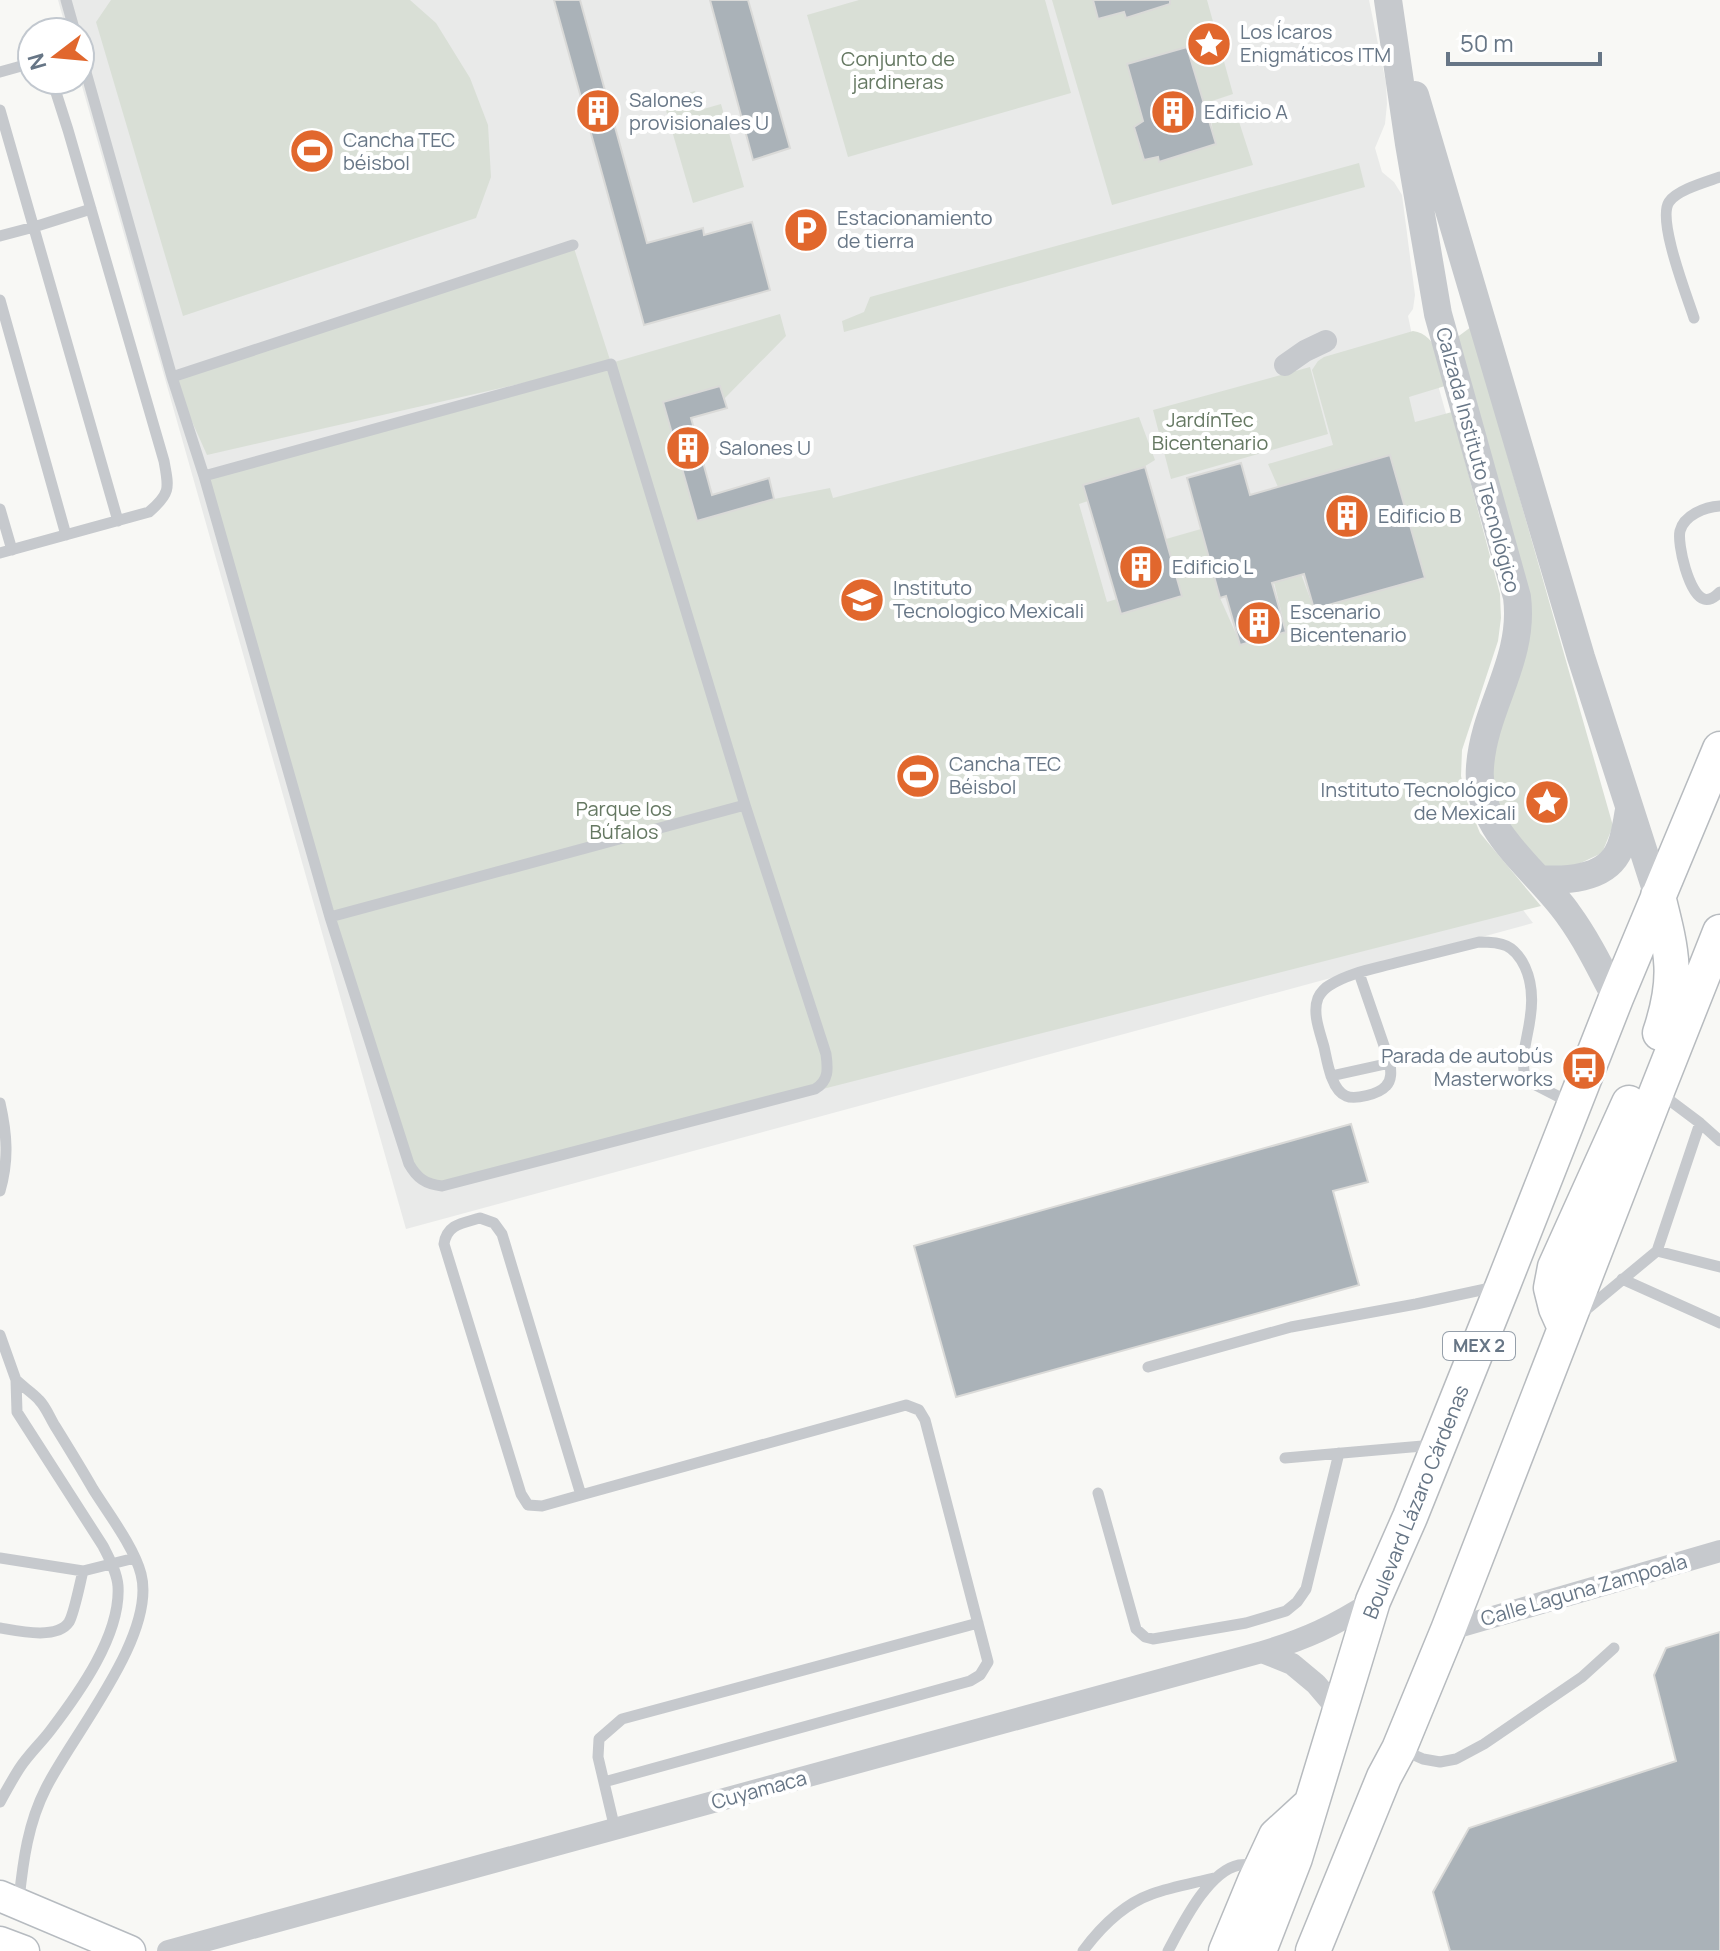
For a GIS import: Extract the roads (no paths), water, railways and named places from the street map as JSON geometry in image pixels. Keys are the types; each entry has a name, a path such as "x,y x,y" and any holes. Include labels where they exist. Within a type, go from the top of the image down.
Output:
{"main road":[{"name":"Boulevard Lázaro Cárdenas","path":"1259,1951 1295,1858 1373,1601 1720,749"},
{"path":"1565,1328 1551,1288 1555,1267 1661,1031 1670,997 1673,982 1671,947 1658,896"},
{"path":"1313,1951 1448,1630 1720,932"},
{"path":"1226,1951 1276,1836 1311,1803"},
{"path":"1326,1951 1337,1894"},
{"path":"9,1900 130,1951"},
{"path":"0,1942 24,1951"}],"street":[{"name":"Calzada Instituto Tecnológico","path":"1390,11 1581,657 1658,896"},
{"name":"Calzada Instituto Tecnológico","path":"1390,11 1409,144 1442,333 1519,610 1515,647 1483,748 1480,766 1482,798 1497,830 1578,928 1616,998"},
{"path":"1442,333 1457,318 1483,321"},
{"path":"1285,365 1326,341"},
{"path":"1540,879 1576,877 1609,864 1623,840 1629,809"},
{"name":"Calle Laguna Zampoala","path":"1448,1630 1720,1551"},
{"name":"Cuyamaca","path":"168,1951 1301,1641 1339,1623 1373,1601"},
{"path":"1262,1652 1292,1664 1316,1684 1339,1711"},
{"path":"239,1951 255,1928"}],"lane":[{"path":"0,509 6,552 149,512 163,500 169,488 164,461 57,96"},
{"path":"93,96 330,917 409,1164 422,1181 442,1186 815,1089 823,1084 826,1054 745,805 611,364 204,476"},
{"path":"0,110 118,521"},
{"path":"1694,318 1670,242 1666,210 1674,197 1720,177"},
{"path":"0,236 91,209"},
{"path":"172,377 573,245"},
{"path":"0,300 66,535"},
{"path":"1720,506 1692,515 1681,528 1679,537 1680,550 1694,590 1705,599 1720,592"},
{"path":"330,917 745,805"},
{"path":"1359,973 1391,1074 1385,1088 1356,1097 1343,1095 1331,1076 1317,1020 1317,999 1326,987 1359,973 1479,942 1497,942 1519,954 1529,977 1532,1003 1523,1055 1526,1080 1574,1105"},
{"path":"1331,1076 1390,1063"},
{"path":"1657,1091 1720,1141"},
{"path":"0,1103 6,1128 6,1168 0,1191"},
{"path":"1565,1328 1657,1251 1700,1123"},
{"path":"581,1495 502,1234 494,1223 480,1218 455,1225 445,1235 444,1244 521,1494 528,1505 542,1506 906,1405 919,1410 925,1420 988,1662 980,1675 970,1681 604,1782"},
{"path":"1657,1251 1720,1267"},
{"path":"1622,1279 1720,1323"},
{"path":"1148,1367 1291,1327 1503,1285"},
{"path":"0,1335 16,1380 17,1412 103,1546 118,1584 114,1621 105,1644 86,1679 20,1767 0,1802"},
{"path":"9,1900 45,1788 126,1654 142,1601 142,1576 135,1558 40,1401 16,1380"},
{"path":"1285,1458 1439,1445"},
{"path":"1098,1493 1136,1629 1153,1639 1170,1637 1246,1623 1286,1611 1297,1602 1306,1589 1339,1453"},
{"path":"0,1558 83,1571 135,1558"},
{"path":"0,1628 42,1633 59,1630 69,1621 83,1571"},
{"path":"615,1829 598,1757 599,1739 622,1719 978,1623"},
{"path":"1399,1749 1440,1762 1456,1759 1484,1744 1572,1684 1614,1648"},
{"path":"1083,1951 1103,1927 1126,1908 1151,1894 1214,1878 1236,1865 1263,1864"},
{"path":"1168,1951 1214,1878"}],"place":[{"name":"Los Ícaros Enigmáticos ITM","path":"1209,44"},
{"name":"Salones provisionales U","path":"598,111"},
{"name":"Edificio A","path":"1173,112"},
{"name":"Cancha TEC béisbol","path":"312,151"},
{"name":"Estacionamiento de tierra","path":"806,230"},
{"name":"Salones U","path":"688,448"},
{"name":"Edificio B","path":"1347,516"},
{"name":"Edificio L","path":"1141,567"},
{"name":"Instituto Tecnologico Mexicali","path":"862,600"},
{"name":"Escenario Bicentenario","path":"1259,623"},
{"name":"Cancha TEC Béisbol","path":"918,776"},
{"name":"Instituto Tecnológico de Mexicali","path":"1547,802"},
{"name":"Parada de autobús Masterworks","path":"1584,1068"}],"park label":[{"name":"Conjunto de jardineras","path":"898,70"},
{"name":"JardínTec Bicentenario","path":"1210,432"},
{"name":"Parque los Búfalos","path":"624,820"}]}
